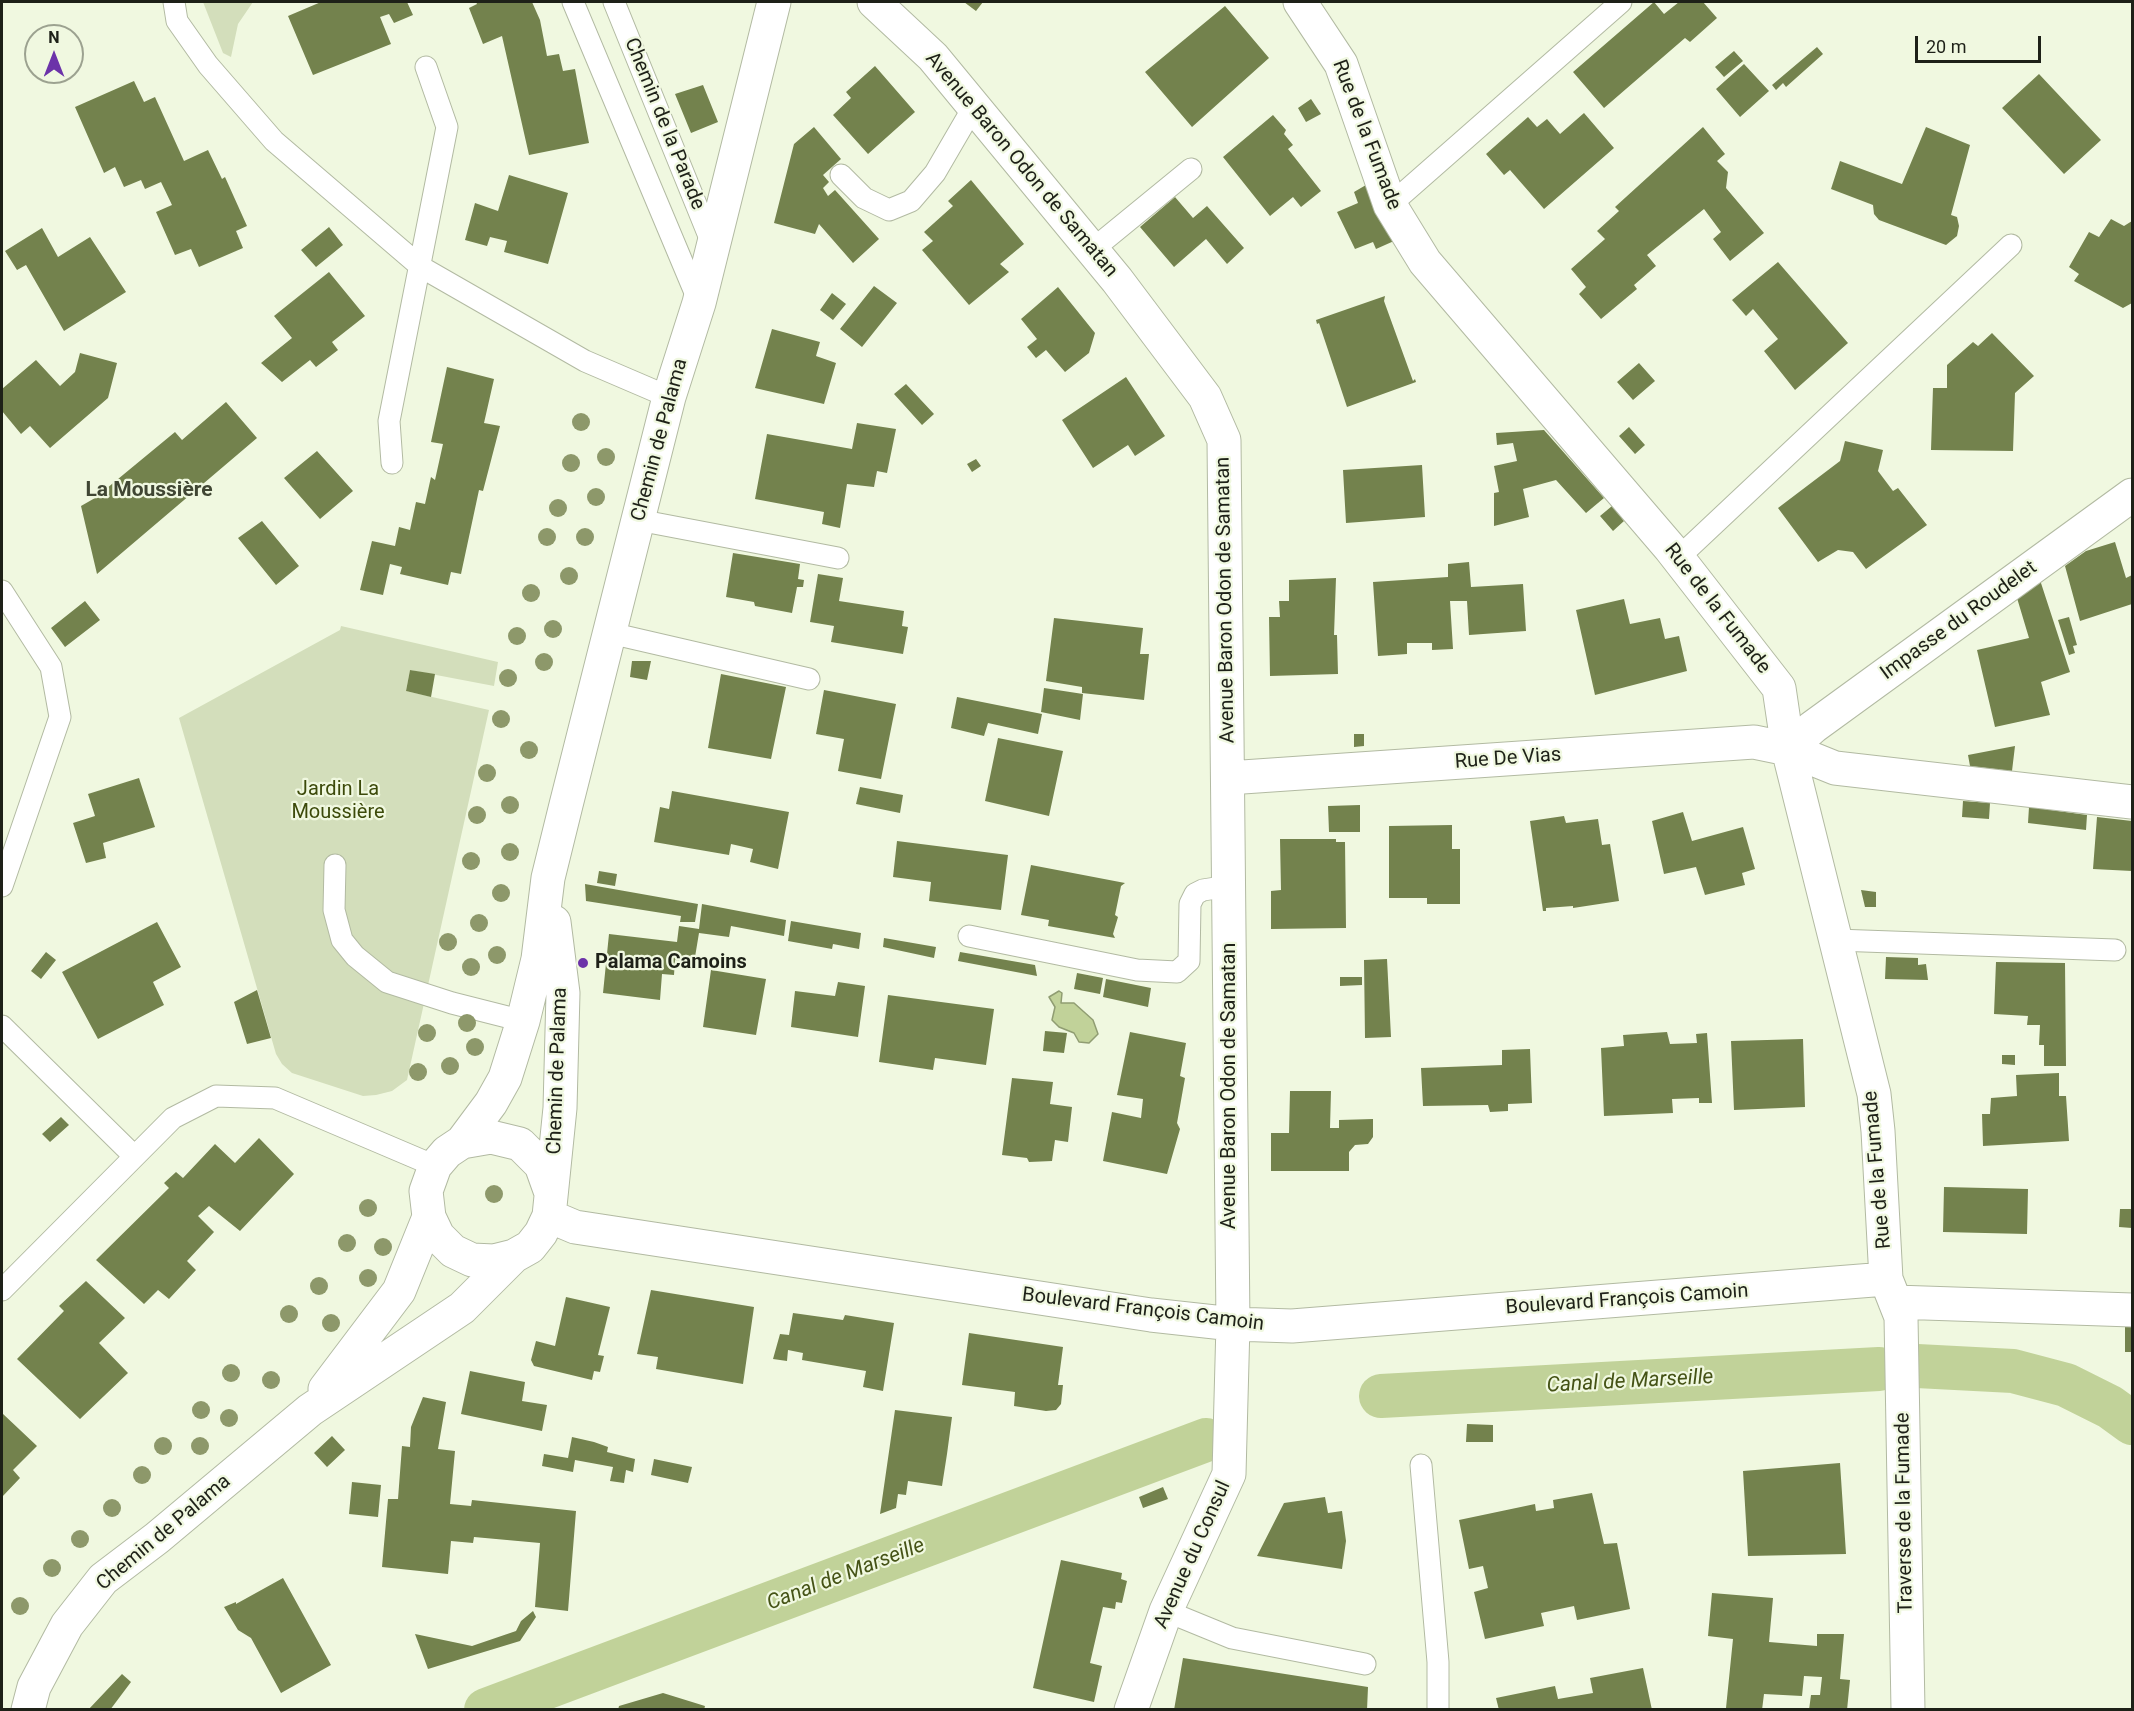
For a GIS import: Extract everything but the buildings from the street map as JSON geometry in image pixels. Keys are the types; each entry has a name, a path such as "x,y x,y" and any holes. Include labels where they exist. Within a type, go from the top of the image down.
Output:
{"street":[{"name":"Chemin de Palama","path":"462,1142 505,1078 523,1021 538,959 548,878 669,397 699,303 774,2"},
{"name":"Avenue Baron Odon de Samatan","path":"874,2 933,57 1092,250 1205,397 1224,440 1233,1324"},
{"name":"Rue de la Fumade","path":"1300,2 1341,64 1390,205 1425,262 1678,558 1779,688 1788,749 1874,1094 1894,1299"},
{"name":"Impasse du Roudelet","path":"1788,749 1813,727 2133,495"},
{"name":"Rue De Vias","path":"1228,777 1754,742 1788,749 1835,768 2133,802"},
{"name":"Chemin de Palama","path":"548,878 563,993 560,1108 550,1205"},
{"path":"491,1137 519,1144 541,1165 550,1205 541,1233 530,1247 514,1256 494,1261 472,1260 453,1251 438,1236 429,1217 426,1191 435,1166 447,1152 462,1142 491,1137"},
{"name":"Boulevard François Camoin","path":"550,1205 575,1227 1151,1315 1233,1324 1292,1326 1894,1299 2133,1310"},
{"name":"Chemin de Palama","path":"310,1410 399,1291 429,1217"},
{"name":"Chemin de Palama","path":"28,1710 34,1687 68,1625 104,1580 310,1410 462,1308 514,1256"},
{"name":"Traverse de la Fumade","path":"1894,1299 1903,1396 1908,1710"},
{"name":"Avenue du Consul","path":"1131,1710 1166,1611 1229,1474 1233,1324"}],"lane":[{"path":"174,2 177,21 208,65 274,141 421,267 585,361 669,397"},
{"path":"573,2 699,303"},
{"name":"Chemin de la Parade","path":"614,2 714,246"},
{"path":"1390,205 1621,2"},
{"path":"392,463 389,421 447,127 426,68"},
{"path":"841,175 864,198 889,210 911,201 934,172 974,106"},
{"path":"1092,250 1191,169"},
{"path":"1678,558 2011,245"},
{"path":"638,520 837,558"},
{"path":"2,591 51,667 60,717 2,886"},
{"path":"610,633 809,679"},
{"path":"335,864 334,910 342,940 379,976 387,982 426,995 523,1021"},
{"path":"969,936 1137,970 1177,972 1189,961 1190,903 1195,894 1229,886"},
{"path":"1836,940 2115,950"},
{"path":"2,1026 134,1155"},
{"path":"2,1290 173,1118 216,1096 275,1098 435,1166"},
{"path":"1421,1465 1438,1662 1438,1710"},
{"path":"1166,1611 1232,1638 1365,1664"}],"green space":[{"path":"203,2 253,2 238,24 231,57 223,53"},
{"name":"Jardin La Moussière","path":"341,626 498,662 494,686 410,670 406,691 489,710 407,1080 392,1091 363,1096 292,1073 282,1064 276,1054 179,718 340,630"}],"shaded area":[{"path":"1059,991 1062,993 1061,1003 1074,1003 1093,1020 1098,1034 1089,1043 1079,1042 1074,1033 1059,1027 1052,1020 1055,1007 1049,997"}],"waterway":[{"name":"Canal de Marseille","path":"1917,1366 2013,1371 2066,1385 2110,1407 2132,1423"},
{"name":"Canal de Marseille","path":"1381,1396 1879,1369"},
{"name":"Canal de Marseille","path":"486,1710 1206,1440"}],"place":[{"name":"Palama Camoins","path":"583,963"}],"district":[{"name":"La Moussière","path":"149,491"}]}
